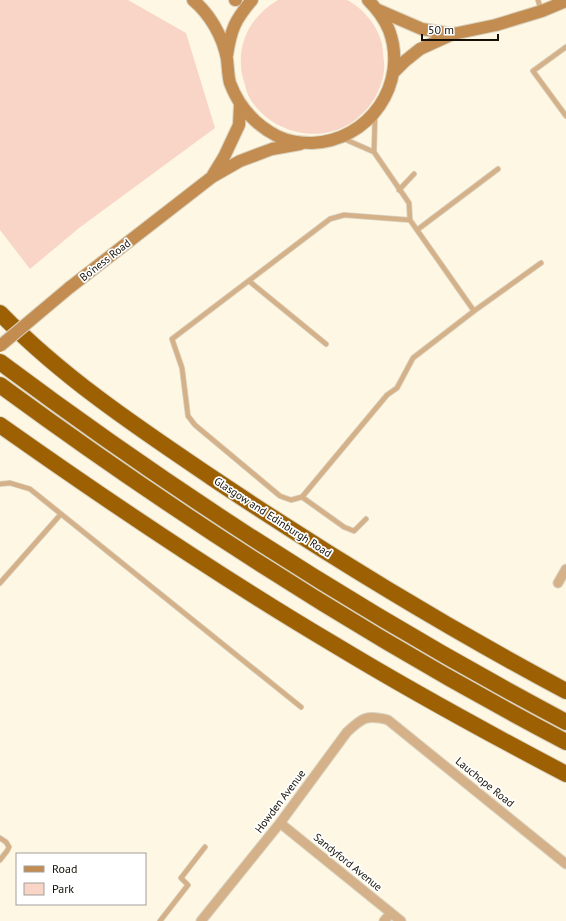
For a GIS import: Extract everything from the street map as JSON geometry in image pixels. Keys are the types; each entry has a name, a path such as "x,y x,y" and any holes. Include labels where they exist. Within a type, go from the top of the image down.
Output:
{"highway":[{"name":"Glasgow and Edinburgh Road","path":"0,313 22,336 83,387 237,494 306,539 396,594 566,691"},
{"path":"0,362 134,459 257,540 411,635 566,722"},
{"path":"0,385 131,478 245,554 405,652 566,742"},
{"path":"0,425 146,526 281,612 404,686 566,774"}],"main road":[{"path":"193,0 201,7 211,21 220,39 227,58 230,82 240,104 256,123 278,137 303,143 322,142 340,138 359,128 375,114 387,95 393,73 394,51 389,30 378,10 368,0"},
{"path":"227,58 230,36 239,15 252,0"},
{"path":"393,73 420,49 453,34 496,25 540,6 566,1"},
{"path":"378,10 422,29 453,34"},
{"name":"Bo'ness Road","path":"212,176 224,158 239,125 240,104"},
{"name":"Bo'ness Road","path":"0,346 68,288 212,176 240,161 265,152 303,143"}],"street":[{"path":"558,583 566,569"},
{"name":"Howden Avenue","path":"201,921 280,823 347,732 359,720 374,716 388,720"},
{"name":"Lauchope Road","path":"388,720 566,864"},
{"name":"Sandyford Avenue","path":"280,823 401,921"},
{"path":"384,921 391,913"}],"lane":[{"path":"566,47 533,72 566,116"},
{"path":"374,152 375,114"},
{"path":"340,138 374,152 408,203 410,220 474,311"},
{"path":"417,230 498,169"},
{"path":"399,190 414,174"},
{"path":"410,220 344,215 330,219 172,339 182,368 188,416 195,425 280,496 291,500 302,497 387,395 397,388 413,358 474,311 541,263"},
{"path":"249,281 326,344"},
{"path":"0,484 10,483 30,489 302,707"},
{"path":"302,497 344,527 354,531 366,519"},
{"path":"0,583 61,514"},
{"path":"0,838 6,842 9,847 0,860"},
{"path":"160,921 188,885 181,878 205,847"}],"green space":[{"path":"0,0 128,0 186,33 215,128 79,228 30,269 0,230"},
{"path":"278,0 347,0 353,3 369,18 380,37 384,69 379,90 372,103 363,113 352,122 338,130 309,134 281,126 269,119 258,109 249,97 242,72 241,60 245,36 258,16 267,7"}]}
